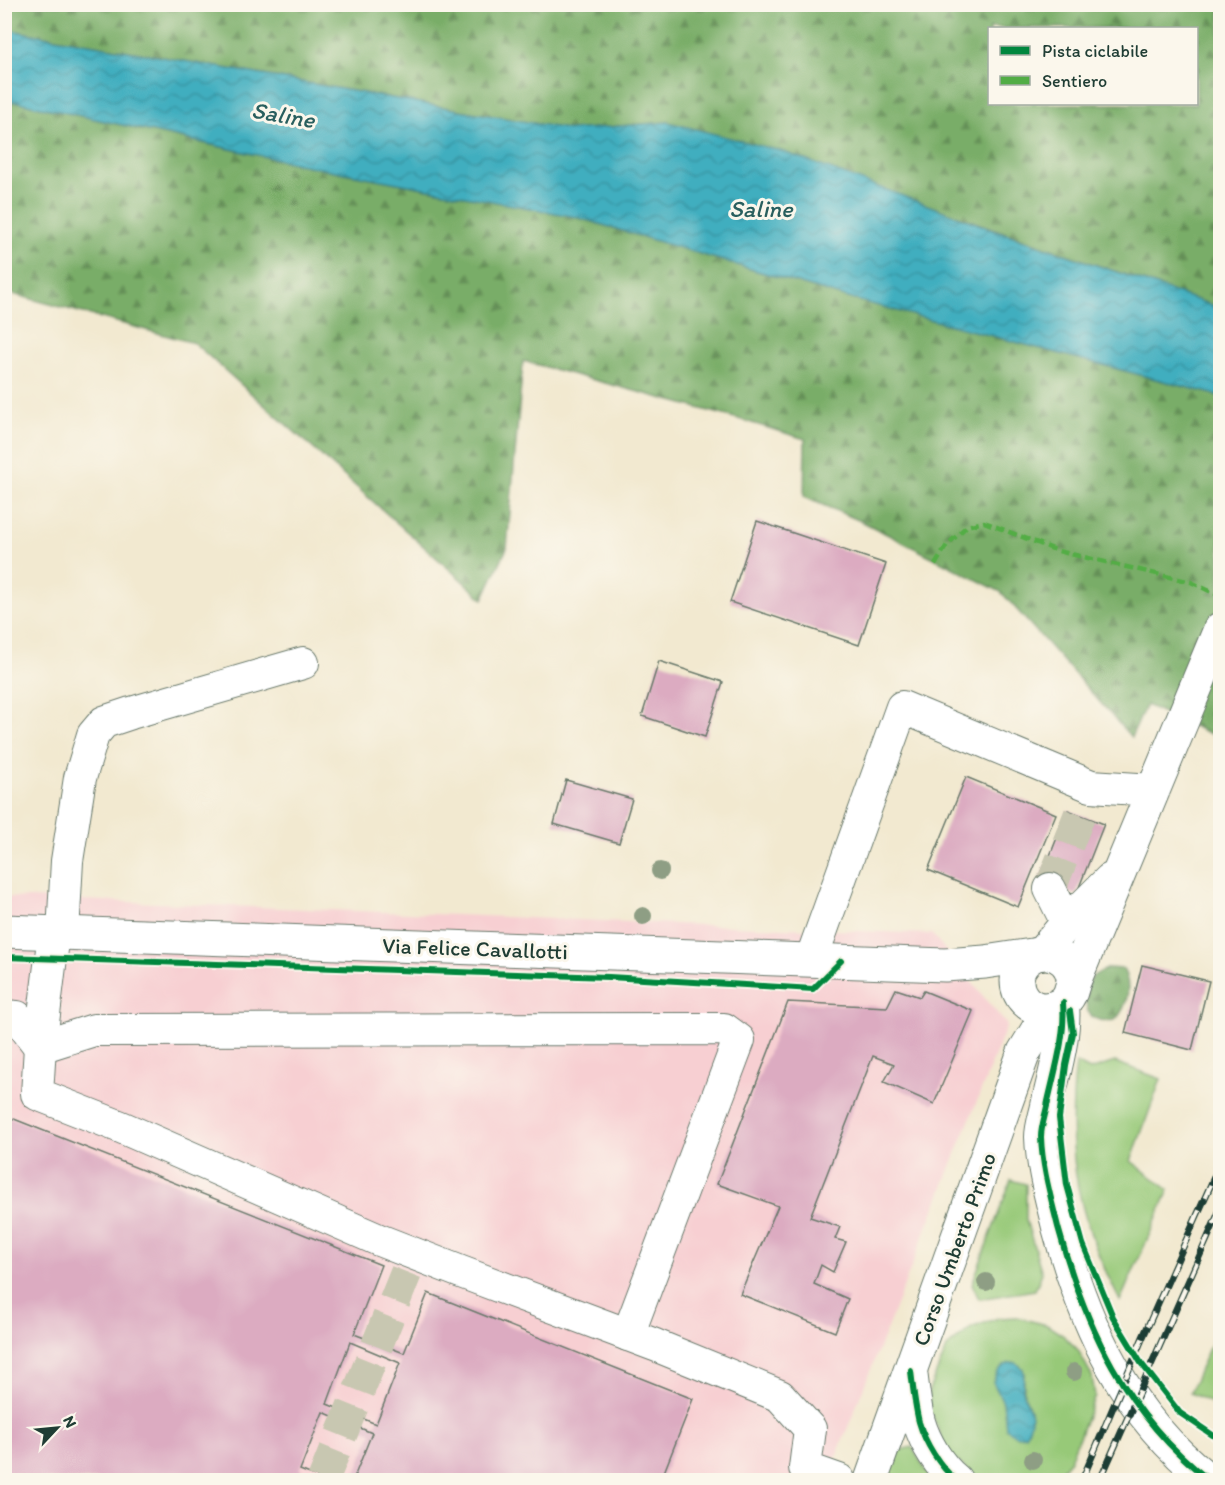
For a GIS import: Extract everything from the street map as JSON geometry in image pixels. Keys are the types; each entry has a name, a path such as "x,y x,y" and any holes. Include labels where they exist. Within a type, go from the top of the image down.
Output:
{"main road":[{"name":"Corso Umberto Primo","path":"871,1480 1024,1052 1062,1000 1122,869 1221,629"},
{"name":"Corso Umberto Primo","path":"1024,1052 1018,990 1019,968 1024,960 1037,954 1122,869"},
{"name":"Via Felice Cavallotti","path":"4,931 945,965 1037,954"},
{"path":"1037,954 1051,953 1066,963 1071,971 1073,980 1062,1000"},
{"name":"Via Felice Cavallotti","path":"945,965 1002,978 1018,990 1032,1006 1041,1009 1062,1000"}],"street":[{"path":"303,663 104,722 93,735 80,778 67,861 59,933 40,1047 37,1094 380,1240 780,1396 810,1429 805,1468 839,1480"},
{"path":"811,960 902,707 1091,786 1159,776"},
{"path":"1050,889 1067,923"},
{"path":"1062,1000 1064,1017 1062,1035 1041,1135 1043,1160 1070,1271 1089,1320 1118,1377 1148,1421 1168,1445 1209,1480"},
{"path":"4,1016 16,1017 40,1047"},
{"path":"40,1047 94,1030 724,1029 739,1040 628,1335"},
{"path":"911,1371 919,1423 938,1460 946,1472 956,1480"}],"shaded area":[{"path":"5,897 932,934 1007,1025 827,1480 5,1480"}],"green space":[{"path":"4,5 1220,5 1220,308 892,193 668,122 572,130 5,29"},
{"path":"4,101 18,102 303,165 576,217 841,296 1220,396 1220,738 1146,705 1131,737 1001,592 863,522 804,497 805,439 523,361 507,548 483,599 194,343 5,292"},
{"path":"1109,968 1123,969 1128,989 1123,1009 1115,1020 1108,1021 1092,1017 1086,1003 1092,977"},
{"path":"1115,1062 1161,1079 1131,1161 1169,1190 1120,1301 1093,1242 1084,1214 1078,1186 1072,1128 1076,1063 1090,1070"},
{"path":"1011,1180 1026,1184 1026,1220 1042,1273 1035,1290 979,1299 972,1284"},
{"path":"1016,1317 1047,1325 1064,1336 1078,1350 1092,1376 1095,1396 1070,1460 1058,1474 1041,1480 989,1480 971,1473 949,1454 930,1410 929,1390 947,1348 971,1328 998,1318","holes":["1020,1366 1024,1373 1024,1394 1030,1410 1005,1411 994,1382"]},
{"path":"1220,1322 1220,1407 1190,1393"},
{"path":"912,1447 931,1480 887,1480 899,1450"}],"water":[{"name":"Saline","path":"4,29 572,130 668,122 781,151 987,227 1220,308 1220,396 841,296 576,217 303,165 5,101"},
{"path":"1010,1363 1017,1363 1024,1371 1024,1395 1031,1416 1031,1422 1025,1435 1017,1436 1006,1428 1003,1402 993,1382 999,1370"}],"building":[{"path":"757,521 886,564 859,645 730,602"},
{"path":"659,661 723,682 705,737 642,716"},
{"path":"966,777 1056,814 1018,907 928,870"},
{"path":"566,780 632,799 619,843 554,824"},
{"path":"1068,810 1104,824 1076,895 1040,881"},
{"path":"1142,965 1209,981 1192,1050 1125,1033"},
{"path":"896,989 920,997 924,991 973,1011 934,1104 884,1082 894,1064 873,1056 810,1217 840,1227 835,1239 846,1242 833,1272 821,1265 814,1284 848,1299 835,1332 740,1294 778,1206 717,1184 788,1002 887,1007"},
{"path":"4,1115 381,1265 354,1334 404,1353 428,1293 693,1399 661,1480 353,1480 372,1433 323,1412 300,1470 325,1480 4,1480","holes":["350,1342 400,1363 376,1424 327,1404"]}],"tunnel":[{"path":"1050,889 1091,786"},
{"path":"323,1480 414,1253"}],"railway":[{"path":"1082,1480 1220,1164"},
{"path":"1100,1480 1220,1210"}],"marked path":[{"path":"935,565 947,545 967,526 984,522 1058,551 1191,582 1220,596"}],"cycle path":[{"path":"4,957 609,977 813,989 841,961"},
{"path":"1063,1003 1061,1042 1041,1137 1047,1182 1069,1264 1096,1334 1112,1367 1132,1398 1154,1427 1180,1455 1209,1480"},
{"path":"1070,1011 1073,1033 1059,1118 1067,1185 1083,1244 1113,1317 1141,1363 1180,1413 1220,1440"},
{"path":"911,1371 916,1410 922,1430 939,1461 956,1480"}]}
